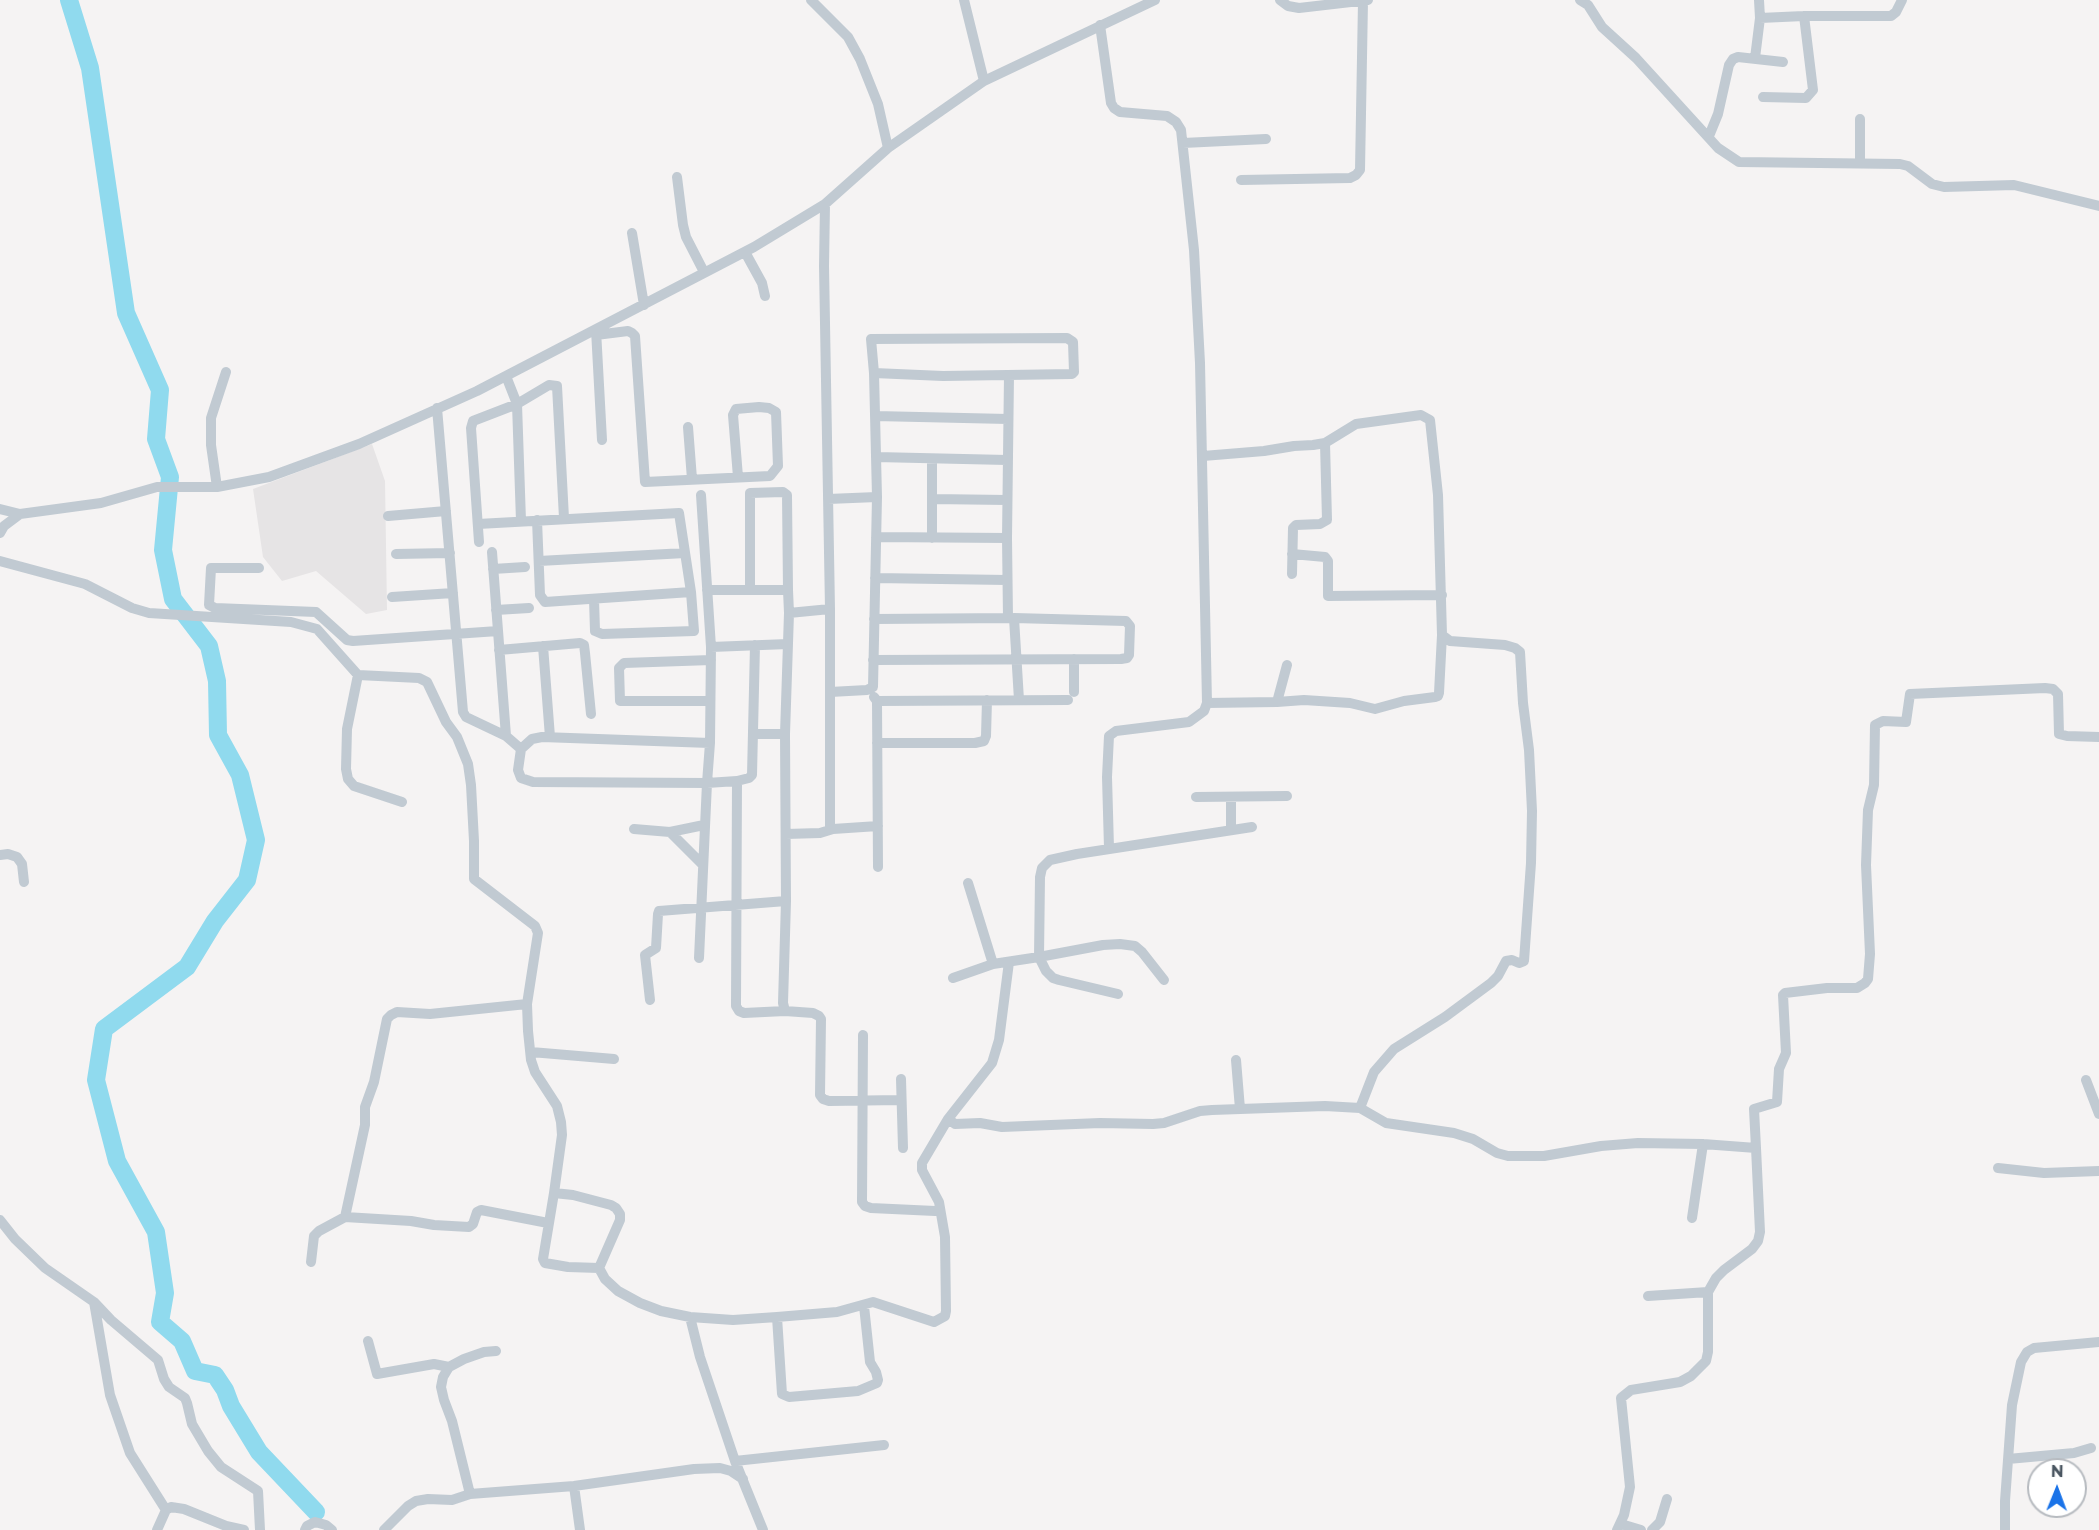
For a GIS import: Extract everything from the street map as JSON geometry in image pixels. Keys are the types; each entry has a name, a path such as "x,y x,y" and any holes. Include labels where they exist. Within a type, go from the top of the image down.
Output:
{"street":[{"path":"811,0 848,37 860,59 878,104 888,148"},
{"path":"964,0 984,81"},
{"path":"0,508 20,514 101,503 157,487 217,487 269,477 359,444 596,332 745,252 825,204 888,148 984,81 1155,0"},
{"path":"1280,0 1288,6 1299,8 1368,0"},
{"path":"1580,0 1587,5 1602,27 1636,58 1718,148 1739,162 1908,165 1925,180 1944,187 2014,185 2099,206"},
{"path":"1755,58 1760,18 1759,0"},
{"path":"1760,18 1891,16 1896,12 1902,0"},
{"path":"1241,180 1350,178 1360,170 1363,1"},
{"path":"1763,97 1806,98 1813,90 1804,16"},
{"path":"1100,25 1111,103 1114,108 1120,112 1167,116 1176,122 1181,130 1194,250 1203,456 1207,703 1204,711 1189,722 1116,731 1109,736 1107,777 1109,849"},
{"path":"1709,136 1718,114 1733,59 1755,58 1783,63"},
{"path":"1860,119 1860,163"},
{"path":"1183,143 1266,139"},
{"path":"677,177 686,237 704,272"},
{"path":"825,204 830,829"},
{"path":"632,232 644,305"},
{"path":"745,252 762,283 765,296"},
{"path":"596,332 628,331 635,336 645,482 770,476 778,466 776,412 769,408 736,409 733,415 738,477"},
{"path":"596,332 602,440"},
{"path":"830,692 867,690 873,687 877,497 871,339 1067,338 1073,342 1074,372 1072,374 943,376 874,373"},
{"path":"217,487 211,445 211,418 226,372"},
{"path":"1009,375 1007,580 1019,700"},
{"path":"506,376 517,404 521,521"},
{"path":"479,542 471,428 473,421 517,404 549,385 557,386 564,518"},
{"path":"437,408 463,712 466,717 506,736 520,748"},
{"path":"1203,456 1264,452 1325,442 1356,424 1421,414 1430,420 1438,495 1442,595 1438,696 1375,709 1350,703 1305,700 1207,703"},
{"path":"875,416 1008,419"},
{"path":"688,427 692,479"},
{"path":"1292,574 1293,528 1296,525 1320,524 1327,520 1325,442"},
{"path":"876,457 1007,460"},
{"path":"932,459 932,538"},
{"path":"750,590 750,493 783,492 787,495 789,613 783,1003 785,1011"},
{"path":"699,958 702,864 710,743 711,660 701,495"},
{"path":"828,499 877,497"},
{"path":"932,499 1007,500"},
{"path":"388,516 446,511"},
{"path":"478,524 679,513 691,592 694,631 602,634 595,631 594,599"},
{"path":"0,533 4,526 20,514"},
{"path":"537,520 540,595 545,602 691,592"},
{"path":"876,537 1006,538"},
{"path":"492,552 506,736"},
{"path":"396,554 450,553"},
{"path":"539,561 685,553"},
{"path":"1292,554 1324,557 1328,561 1328,596 1442,595"},
{"path":"0,561 86,584 141,611 171,616 195,615 291,622 317,629 358,675 419,678 428,682 446,722 457,737 468,764 474,841 474,879 535,926 538,933 527,1004 531,1052 535,1072 557,1106 562,1135 543,1259 545,1263 568,1267 599,1268"},
{"path":"493,568 525,567"},
{"path":"259,568 211,568 209,605 215,608 316,612 347,640 498,631"},
{"path":"875,579 1007,580"},
{"path":"707,590 788,590"},
{"path":"392,597 453,593"},
{"path":"496,610 529,608"},
{"path":"789,613 830,609"},
{"path":"873,660 1127,658 1129,655 1129,623 1126,621 1011,618 874,619"},
{"path":"1360,1108 1374,1072 1394,1049 1445,1017 1491,984 1506,961 1512,960 1519,963 1524,961 1532,811 1520,652 1505,645 1450,641 1442,635"},
{"path":"499,650 580,643 584,645 591,714"},
{"path":"711,647 788,644"},
{"path":"710,743 550,737 532,739 520,748 518,770 520,778 533,782 707,783 749,778 752,775 754,734 755,645"},
{"path":"543,646 550,737"},
{"path":"877,701 1019,700 1071,696 1074,659"},
{"path":"710,701 620,701 619,668 624,663 711,660"},
{"path":"1277,702 1287,665"},
{"path":"358,675 347,729 348,779 354,786 402,802"},
{"path":"1641,1530 1619,1527 1630,1487 1621,1398 1631,1390 1680,1382 1700,1369 1706,1361 1708,1352 1708,1292 1716,1278 1752,1249 1758,1241 1760,1232 1754,1108 1777,1102 1779,1069 1786,1053 1783,995 1827,988 1857,988 1865,984 1868,979 1870,954 1866,865 1868,810 1874,785 1874,727 1876,723 1906,722 1910,694 2045,688 2053,689 2058,694 2059,734 2099,737"},
{"path":"867,690 877,701 878,867"},
{"path":"877,743 975,743 984,741 987,700"},
{"path":"754,734 786,734"},
{"path":"737,781 736,1006 744,1013 785,1011 813,1013 819,1016 821,1019 820,1095 823,1100 901,1100"},
{"path":"1196,797 1287,796"},
{"path":"1231,798 1231,829"},
{"path":"634,829 670,832 704,825"},
{"path":"786,834 820,833 830,829 878,826"},
{"path":"1118,994 1053,978 1046,971 1039,957 1042,868 1050,860 1252,827"},
{"path":"670,832 702,864"},
{"path":"0,855 8,854 17,857 22,864 24,882"},
{"path":"968,883 993,964"},
{"path":"650,1000 645,955 656,948 659,911 786,901"},
{"path":"953,978 993,964 1103,945 1128,945 1135,946 1142,952 1164,980"},
{"path":"599,1268 605,1279 618,1291 640,1303 690,1317 733,1320 777,1317 837,1312 868,1303 878,1303 934,1322 945,1317 944,1222 939,1202 922,1170 922,1163 948,1119 992,1063 999,1040 1009,962"},
{"path":"345,1217 365,1125 365,1107 374,1082 387,1019 397,1012 430,1014 527,1004"},
{"path":"863,1035 862,1202 871,1208 935,1211"},
{"path":"531,1052 614,1059"},
{"path":"1236,1060 1240,1109"},
{"path":"902,1079 903,1148"},
{"path":"2086,1080 2099,1114"},
{"path":"948,1119 955,1124 980,1123 1002,1127 1100,1122 1153,1124 1164,1123 1200,1111 1325,1106 1360,1108 1386,1123 1473,1139 1497,1153 1508,1156 1544,1156 1601,1146 1638,1143 1756,1148"},
{"path":"1692,1218 1703,1144"},
{"path":"1998,1168 2044,1173 2099,1171"},
{"path":"554,1193 573,1195 611,1205 620,1214 620,1220 599,1268"},
{"path":"311,1262 314,1236 345,1217 411,1221 464,1228 471,1227 477,1212 481,1210 548,1223"},
{"path":"0,1220 15,1239 45,1269 94,1302 111,1320 158,1360 164,1380 174,1392 185,1398 196,1432 221,1467 258,1491 260,1530"},
{"path":"1648,1296 1708,1292"},
{"path":"94,1302 110,1395 130,1453 166,1510"},
{"path":"777,1317 782,1394 789,1397 858,1391 877,1383 878,1380 870,1362 864,1306"},
{"path":"690,1317 700,1357 735,1461 763,1530"},
{"path":"368,1341 376,1374 434,1364 449,1367 474,1356 496,1351"},
{"path":"2005,1530 2012,1405 2021,1362 2027,1352 2034,1348 2099,1341"},
{"path":"449,1367 443,1377 441,1387 470,1494"},
{"path":"735,1461 884,1445"},
{"path":"2008,1459 2074,1453 2091,1448"},
{"path":"384,1530 408,1506 416,1501 428,1499 452,1500 470,1494 574,1486 694,1469 720,1468 731,1471 743,1479"},
{"path":"574,1486 580,1530"},
{"path":"1652,1530 1660,1522 1667,1499"},
{"path":"157,1530 166,1510 171,1507 184,1509 226,1526 244,1530"},
{"path":"305,1530 307,1526 315,1522 326,1525 332,1530"}],"shaded area":[{"path":"372,444 385,481 387,610 366,614 316,571 282,581 263,557 253,489"}],"waterway":[{"path":"69,0 90,68 126,313 160,390 156,439 170,477 163,550 173,599 209,646 217,681 218,735 240,775 256,840 247,880 215,921 187,967 104,1029 96,1080 117,1161 156,1232 165,1293 160,1322 182,1341 195,1371 215,1375 259,1452 316,1512"}]}
